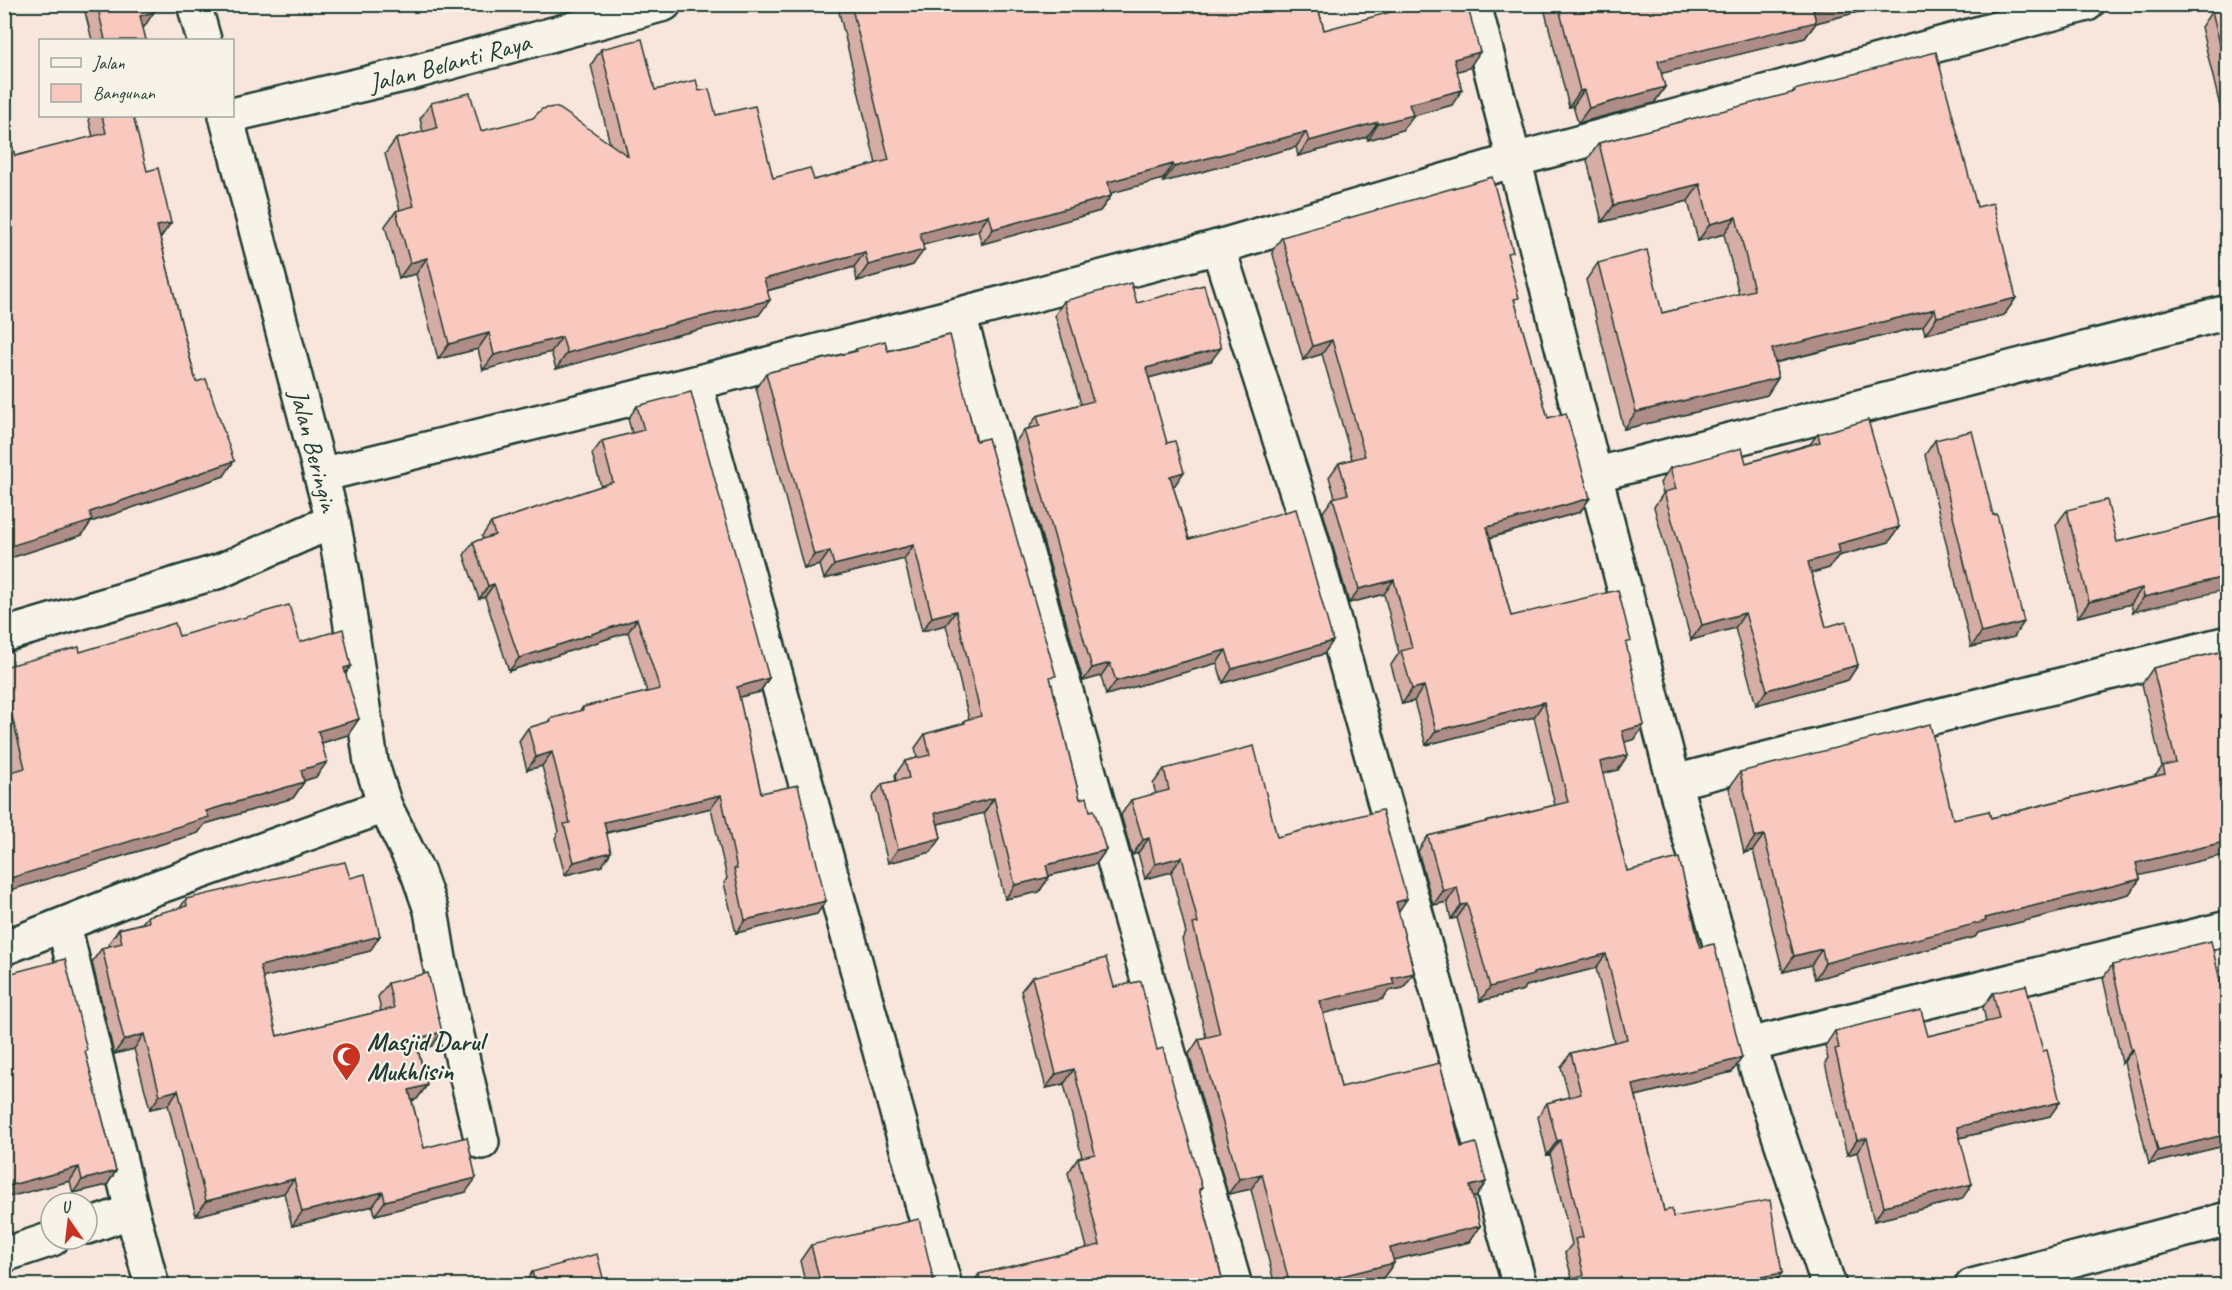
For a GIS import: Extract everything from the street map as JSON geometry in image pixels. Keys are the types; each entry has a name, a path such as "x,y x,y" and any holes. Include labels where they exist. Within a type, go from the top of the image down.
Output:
{"street":[{"path":"194,4 204,39"},
{"name":"Jalan Belanti Raya","path":"234,115 407,74 664,4"},
{"path":"1474,4 1674,782 1749,1045 1829,1286"},
{"path":"321,475 695,383 1218,247 1515,160 2087,4"},
{"name":"Jalan Beringin","path":"4,635 220,571 333,521 228,117"},
{"path":"1218,247 1307,524 1520,1286"},
{"path":"1594,475 2228,312"},
{"path":"959,315 1235,1286"},
{"path":"695,383 945,1286"},
{"path":"333,521 345,585 371,762 385,806 418,873 431,910 439,959 482,1142"},
{"path":"1674,782 2228,643"},
{"path":"4,948 155,888 385,806"},
{"path":"64,925 152,1286"},
{"path":"1749,1045 2228,928"},
{"path":"99,1223 132,1211"},
{"path":"1972,1286 2228,1219"},
{"path":"4,1256 39,1244"}],"building":[{"path":"97,4 152,4 154,12 140,16 146,39 105,39"},
{"path":"851,4 1317,4 1324,30 1420,4 1467,4 1480,52 1454,59 1462,90 1409,104 1413,115 1309,141 1306,132 1174,167 1173,164 1108,182 1111,196 993,229 989,215 920,233 924,250 868,265 865,252 764,279 770,300 567,353 562,337 494,355 489,333 449,344 427,258 410,263 396,211 414,206 396,139 437,128 431,103 470,93 481,131 533,118 542,109 554,107 628,156 601,49 642,39 655,90 696,80 699,91 709,89 716,115 755,106 773,178 810,168 814,180 889,160"},
{"path":"1558,4 1836,4 1813,10 1816,22 1658,61 1665,87 1589,108 1584,90 1580,91"},
{"path":"2228,7 2228,77 2212,11"},
{"path":"1936,52 1977,207 1993,203 2016,298 1937,317 1935,309 1772,349 1778,378 1636,412 1598,263 1647,250 1662,313 1754,290 1736,217 1710,224 1700,184 1614,205 1599,143 1795,92 1794,90"},
{"path":"4,116 15,156 106,133 102,117 133,117 147,171 158,168 171,223 157,226 196,382 206,379 234,461 90,512 92,521 4,548"},
{"path":"1492,177 1513,252 1507,253 1519,298 1514,299 1548,418 1566,413 1590,498 1487,527 1511,616 1618,590 1631,641 1626,643 1644,725 1622,731 1628,755 1600,762 1627,871 1679,858 1700,947 1714,944 1742,1058 1633,1085 1664,1211 1672,1209 1673,1217 1770,1200 1782,1273 1712,1286 1569,1286 1568,1279 1584,1275 1575,1239 1583,1237 1560,1140 1557,1141 1547,1103 1581,1094 1571,1053 1627,1039 1606,954 1490,987 1467,904 1461,905 1457,887 1443,891 1428,836 1568,802 1544,702 1436,731 1424,686 1412,689 1401,651 1412,648 1394,580 1359,589 1333,498 1348,494 1339,463 1365,456 1332,340 1313,346 1282,237"},
{"path":"1131,283 1137,303 1204,285 1221,348 1146,368 1167,443 1175,441 1184,472 1170,476 1189,539 1296,509 1333,641 1232,669 1226,650 1116,681 1110,663 1092,668 1024,430 1040,426 1037,416 1093,401 1064,301"},
{"path":"950,335 976,441 988,438 1056,676 1050,677 1080,799 1087,797 1090,811 1094,810 1106,850 1046,865 1049,877 1015,885 994,798 935,813 941,838 898,849 882,784 909,778 905,761 930,755 925,734 981,716 956,611 932,617 914,545 834,565 830,551 814,555 766,373 857,351 856,349 885,341 888,351"},
{"path":"691,392 769,678 737,687 761,793 798,785 826,901 745,920 721,795 604,822 611,852 574,862 564,824 570,823 552,752 536,757 528,728 583,710 583,707 660,689 637,619 519,658 494,584 488,586 473,542 495,535 491,523 613,482 602,441 644,430 637,406"},
{"path":"1868,420 1899,527 1838,544 1840,553 1808,562 1826,627 1846,621 1858,665 1767,690 1745,613 1702,625 1664,492 1676,489 1670,468 1742,448 1746,463 1820,442 1818,434"},
{"path":"1972,431 1993,515 1997,514 2024,622 1981,633 1935,440"},
{"path":"2107,500 2117,542 2228,515 2228,576 2144,597 2142,588 2089,602 2067,510"},
{"path":"289,605 300,642 343,629 351,666 344,668 359,719 318,731 327,762 301,770 304,782 206,811 209,817 4,880 4,774 25,768 4,684 4,667 79,647 80,652 175,623 179,636"},
{"path":"2228,650 2228,841 2136,863 2140,879 1985,918 1986,921 1825,963 1822,949 1794,956 1764,835 1755,837 1740,772 1930,724 1953,819 1989,811 1991,818 2165,774 2163,766 2176,763 2153,668"},
{"path":"1254,746 1277,837 1382,810 1407,899 1396,902 1414,973 1392,978 1394,984 1320,1001 1341,1087 1440,1063 1461,1147 1476,1143 1486,1182 1470,1186 1480,1226 1390,1248 1394,1263 1329,1279 1330,1286 1290,1286 1262,1174 1239,1179 1199,1039 1220,1034 1193,924 1198,923 1182,857 1155,864 1149,838 1143,840 1131,800 1169,790 1164,769"},
{"path":"345,862 350,878 365,874 380,936 260,966 277,1036 394,1008 388,983 428,973 442,1032 415,1039 427,1085 409,1090 424,1148 467,1137 476,1178 385,1201 383,1192 302,1212 294,1179 206,1201 178,1090 160,1095 144,1034 124,1040 102,948 122,943 119,929 149,922 148,916 187,906 186,899"},
{"path":"2211,941 2228,1016 2228,1134 2158,1151 2112,965"},
{"path":"1106,958 1114,987 1141,981 1157,1050 1163,1048 1202,1188 1199,1189 1224,1286 981,1286 979,1274 1100,1245 1078,1158 1095,1154 1074,1069 1056,1074 1032,977"},
{"path":"65,959 87,1050 85,1051 116,1171 82,1180 79,1167 4,1187 4,975"},
{"path":"2026,985 2043,1051 2047,1050 2060,1102 1957,1127 1972,1184 1884,1206 1867,1138 1857,1140 1835,1049 1839,1048 1835,1031 1921,1010 1928,1036 1999,1019 1993,993"},
{"path":"919,1219 935,1286 821,1286 811,1245"},
{"path":"597,1254 605,1286 536,1286 532,1272"}],"place":[{"name":"Masjid Darul Mukhlisin","path":"346,1082"}]}
